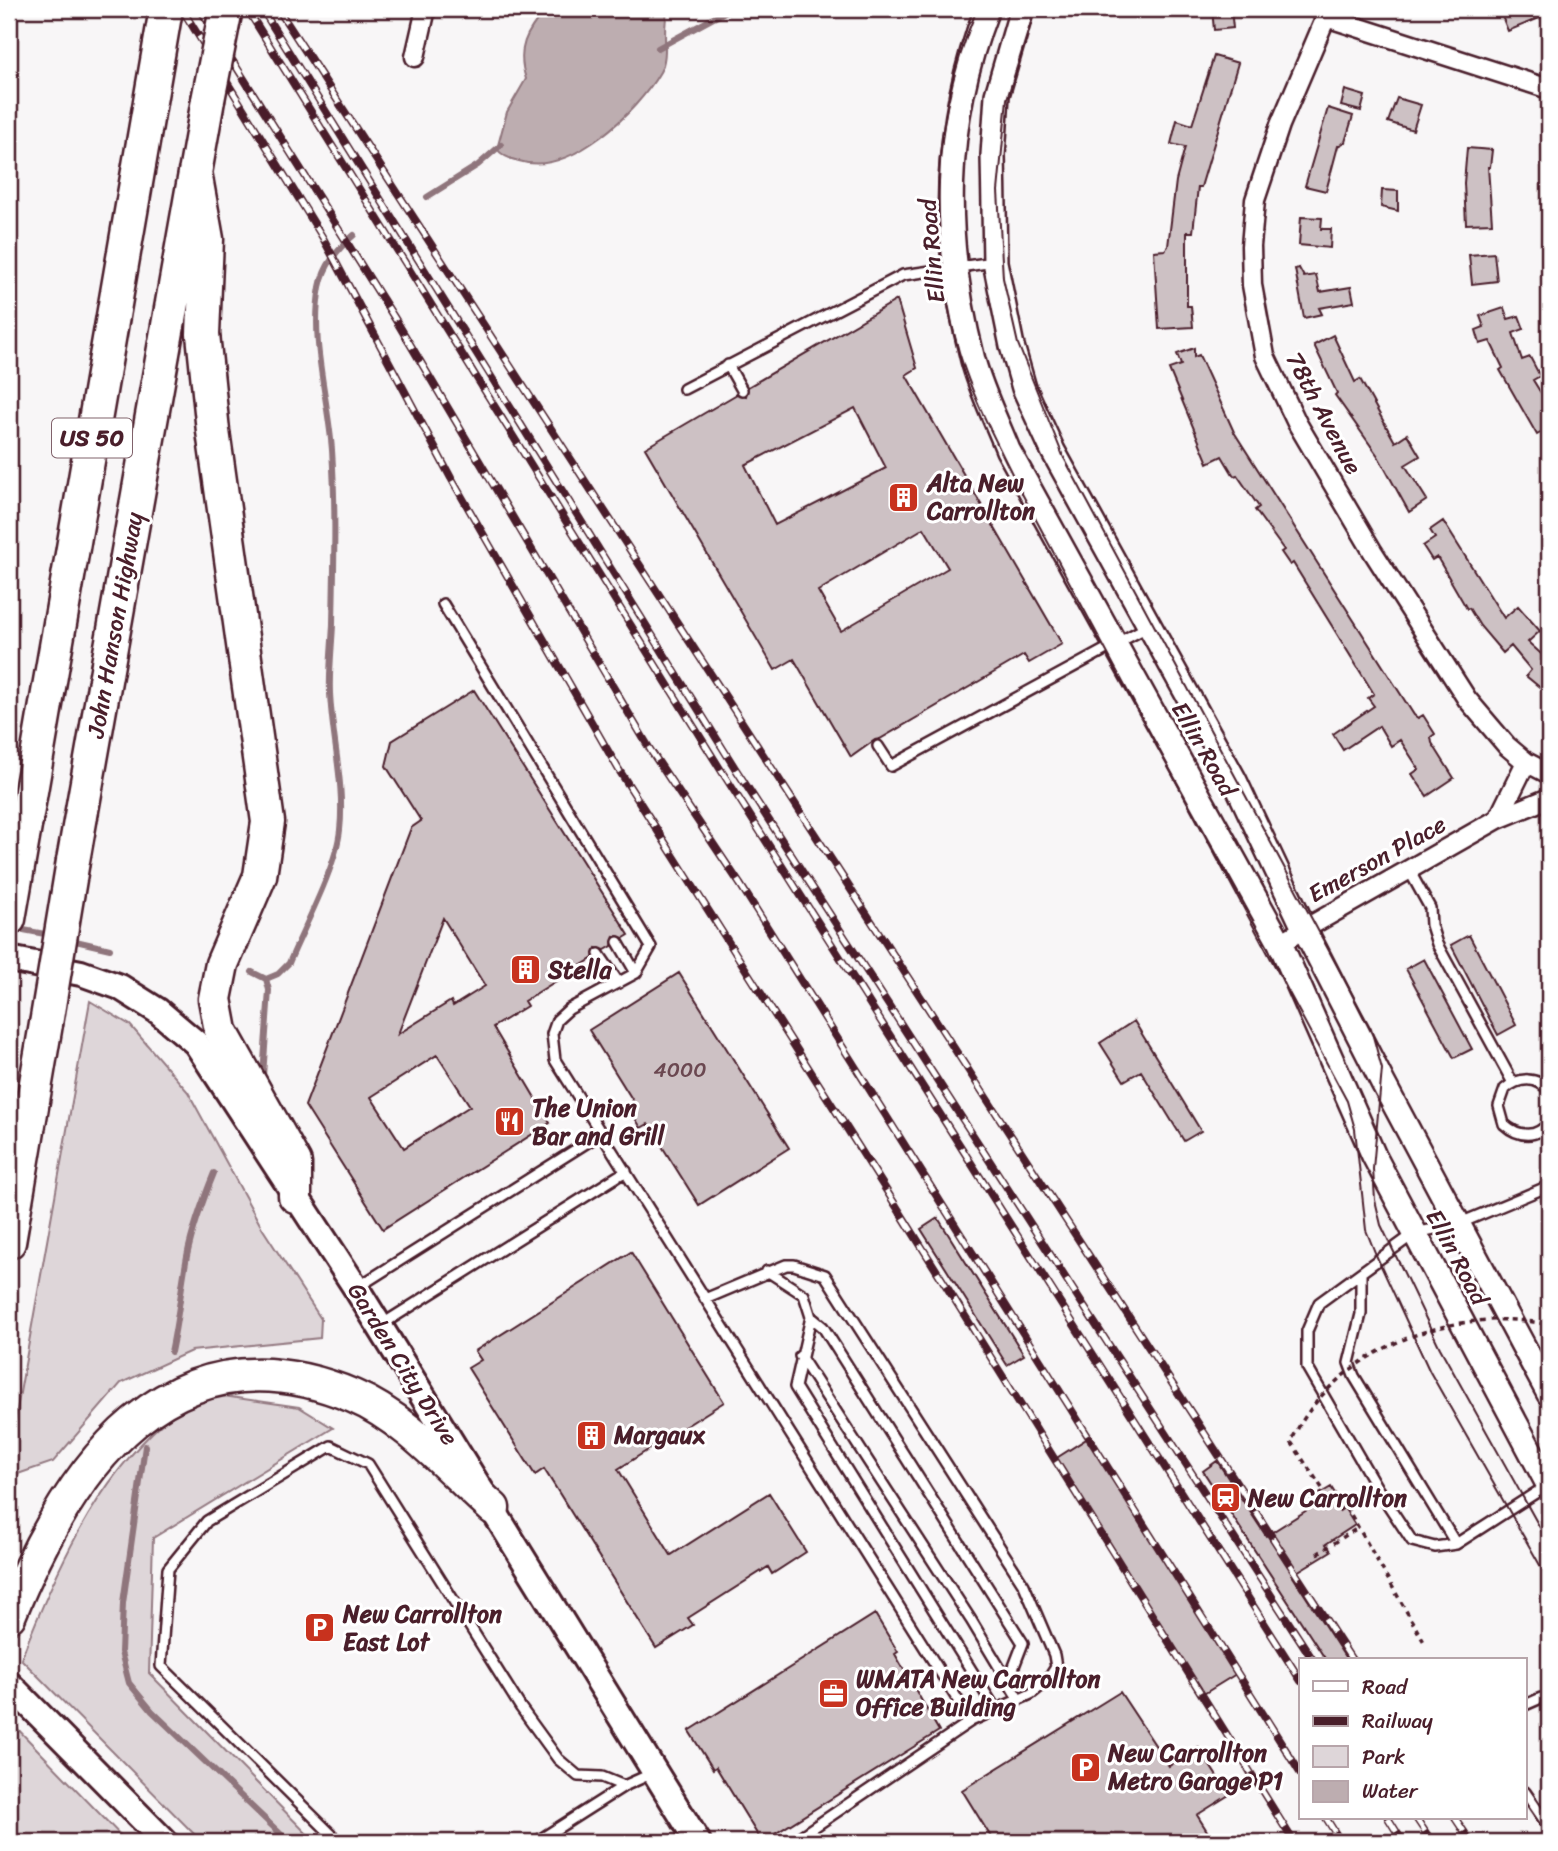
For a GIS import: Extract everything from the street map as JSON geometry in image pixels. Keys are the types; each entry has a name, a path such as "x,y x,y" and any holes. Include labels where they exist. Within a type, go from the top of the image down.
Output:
{"highway":[{"name":"John Hanson Highway","path":"9,1242 73,861 226,9"},
{"name":"US 50","path":"9,919 164,17"},
{"path":"195,172 207,239 203,334 212,431 268,822 260,876 222,964 215,999 221,1031 295,1163 295,1196"},
{"path":"9,1616 54,1519 99,1455 149,1409 173,1396 216,1380 274,1376 353,1396 386,1415 493,1508"}],"main road":[{"name":"Garden City Drive","path":"9,959 81,973 120,987 158,1011 196,1043 380,1326 698,1842"},
{"path":"9,1684 165,1842"}],"street":[{"path":"415,57 426,9"},
{"name":"Ellin Road","path":"987,9 964,82 953,139 955,267 974,362 1008,450 1280,943 1374,1156 1549,1485"},
{"name":"Ellin Road","path":"1022,9 997,94 993,155 995,262 1012,346 1024,388 1053,450 1115,558 1149,626 1234,779 1304,928 1549,1394"},
{"path":"1322,13 1549,89"},
{"name":"78th Avenue","path":"1322,13 1255,200 1251,246 1252,285 1265,356 1297,423 1437,654 1483,721 1526,762 1549,774"},
{"path":"1498,819 1526,762"},
{"name":"Emerson Place","path":"1280,943 1498,819 1549,798"}],"lane":[{"path":"684,389 903,275 995,262"},
{"path":"728,365 742,390"},
{"path":"443,604 652,947 636,973 569,1009 557,1020 552,1034 555,1060 971,1721"},
{"path":"878,746 891,766 1149,626"},
{"path":"1409,870 1430,908 1431,925 1437,944 1513,1083"},
{"path":"618,942 636,973"},
{"path":"599,954 619,983"},
{"path":"1549,1091 1530,1079 1513,1083 1500,1097 1500,1115 1511,1130 1529,1135 1538,1132 1549,1122"},
{"path":"356,1288 602,1133"},
{"path":"380,1326 626,1171"},
{"path":"1549,1186 1458,1224 1415,1233 1319,1303 1307,1331 1307,1367 1377,1488 1412,1541 1435,1547 1456,1544 1549,1485"},
{"path":"705,1299 767,1271 794,1265 825,1275 1024,1585 1054,1655 1056,1667 1047,1681 1019,1700 971,1721 792,1842"},
{"path":"767,1271 804,1295 811,1317 823,1327 1023,1643 1008,1682"},
{"path":"1361,1273 1362,1314 1349,1363 1354,1376 1456,1544"},
{"path":"811,1317 795,1387 996,1710"},
{"path":"800,1356 1019,1700"},
{"path":"339,1842 161,1666 168,1569 206,1521 331,1446 368,1464 521,1708 558,1759 578,1776 602,1777 624,1786"},
{"path":"1526,1705 1541,1698 1549,1703"},
{"path":"536,1842 624,1786 655,1772"},
{"path":"1526,1793 1549,1827"}],"path":[{"path":"1322,1488 1291,1442 1301,1420 1329,1388 1355,1366 1419,1334 1448,1326 1498,1320 1549,1325"},
{"path":"1338,1511 1364,1496"},
{"path":"1346,1506 1424,1642"},
{"path":"1317,1554 1359,1527"}],"green space":[{"path":"90,1001 130,1025 188,1092 262,1228 321,1319 320,1338 191,1351 121,1383 53,1462 9,1477 9,1454"},
{"path":"210,1394 299,1407 333,1428 153,1538 149,1673 315,1842 202,1842 21,1659 62,1564 97,1501 117,1472 164,1422"},
{"path":"9,1720 127,1842 9,1842"}],"water":[{"path":"546,9 668,9 663,65 635,105 600,138 559,159 539,163 519,161 497,149 507,112 526,79 522,59 525,41"}],"building":[{"path":"1212,9 1231,9 1233,28 1214,30"},
{"path":"1499,9 1549,9 1549,14 1508,31"},
{"path":"1214,56 1238,63 1201,187 1198,187 1193,232 1187,232 1187,306 1191,306 1193,327 1159,329 1154,251 1165,250 1168,246 1176,181 1185,147 1171,144 1177,120 1192,125"},
{"path":"1345,90 1365,96 1361,111 1341,106"},
{"path":"1397,98 1421,105 1413,130 1388,122"},
{"path":"1328,108 1353,116 1345,142 1338,146 1326,191 1305,186"},
{"path":"1467,148 1492,150 1488,167 1492,223 1466,224 1464,183"},
{"path":"1382,190 1398,191 1398,211 1381,207"},
{"path":"1301,217 1322,218 1321,229 1331,229 1330,248 1299,245"},
{"path":"1494,253 1497,281 1472,284 1469,255"},
{"path":"1299,268 1304,277 1316,275 1320,292 1351,287 1354,302 1319,308 1322,314 1304,318 1295,269"},
{"name":"Alta New Carrollton","path":"897,300 917,368 906,375 1062,644 1029,663 1024,655 875,740 851,757 794,659 775,670 645,448 737,394 746,396 748,387","holes":["855,408 886,468 775,525 745,465","924,528 948,568 841,631 818,591"]},
{"path":"1504,308 1508,319 1519,316 1524,329 1513,333 1522,360 1530,357 1540,376 1533,380 1549,406 1549,428 1537,435 1500,370 1503,368 1490,341 1480,344 1476,330 1484,327 1480,316"},
{"path":"1333,335 1355,382 1360,379 1395,442 1407,434 1420,456 1405,465 1427,500 1409,512 1378,456 1335,395 1337,393 1314,345"},
{"path":"1194,348 1194,357 1199,355 1234,432 1414,715 1418,718 1423,715 1435,734 1431,737 1432,743 1454,778 1427,796 1412,774 1419,769 1400,740 1391,746 1379,726 1343,750 1333,734 1374,706 1368,698 1374,694 1293,563 1290,565 1281,552 1284,550 1255,510 1259,507 1237,475 1234,476 1222,456 1208,463 1169,369 1181,365 1177,354"},
{"path":"1443,521 1504,618 1518,606 1540,631 1528,642 1549,661 1549,695 1526,676 1531,670 1511,646 1503,653 1480,626 1437,557 1432,560 1423,546 1435,538 1430,530"},
{"name":"Stella","path":"474,690 629,935 624,938 614,936 612,946 605,950 596,948 593,958 524,1001 527,1006 493,1027 550,1123 383,1229 305,1106 411,828 421,821 386,766 392,741","holes":["443,918 485,986 453,1006 451,1001 398,1034","437,1055 470,1106 404,1148 371,1097"]},
{"path":"1469,935 1516,1025 1498,1035 1451,945"},
{"path":"1424,959 1472,1049 1454,1058 1406,969"},
{"path":"679,973 789,1148 699,1205 648,1124 641,1128 629,1108 635,1104 589,1030"},
{"path":"1134,1021 1201,1131 1184,1141 1141,1071 1124,1081 1100,1043"},
{"path":"938,1218 1024,1355 1007,1365 921,1229"},
{"name":"Margaux","path":"631,1252 724,1402 618,1469 671,1555 769,1493 806,1552 772,1574 768,1567 688,1618 693,1625 656,1648 544,1469 535,1475 468,1368 481,1360 475,1351"},
{"path":"1088,1438 1236,1674 1202,1695 1055,1459"},
{"path":"1217,1461 1266,1536 1315,1505 1311,1499 1331,1487 1355,1525 1326,1544 1331,1551 1292,1575 1346,1658 1325,1658 1203,1471"},
{"name":"WMATA New Carrollton Office Building","path":"875,1614 939,1731 762,1842 716,1767 713,1769 689,1731"},
{"name":"New Carrollton Metro Garage P1","path":"1120,1692 1169,1766 1198,1747 1229,1795 1197,1815 1214,1842 994,1842 962,1790"}],"waterway":[{"path":"658,48 730,9"},
{"path":"427,197 478,165 501,145"},
{"path":"266,979 278,974 289,963 326,879 340,830 340,779 330,684 334,581 333,472 318,348 317,307 320,287 328,265 354,235"},
{"path":"13,928 50,935"},
{"path":"67,939 110,949"},
{"path":"252,972 266,979 269,990 263,1076"},
{"path":"171,1352 189,1245 214,1173"},
{"path":"145,1446 123,1603 121,1652 129,1683 152,1711 289,1842"}],"tram line":[{"path":"977,9 950,93 938,179 941,265 948,309 971,387 1019,488 1347,1101 1355,1129 1366,1230 1376,1255 1430,1372 1549,1581"},
{"path":"1035,9 1007,99 998,191 1003,278 1018,344 1063,456 1371,1029 1382,1069 1373,1169 1375,1200 1381,1225 1440,1348 1549,1544"}],"railway":[{"path":"182,9 323,238 451,478 619,770 888,1193 1294,1842"},
{"path":"200,9 397,322 651,751 740,884 1299,1771"},
{"path":"247,9 724,775 1299,1678"},
{"path":"262,9 735,768 1312,1658"},
{"path":"278,9 1351,1658"},
{"path":"1327,1820 1341,1842"},
{"path":"1389,1820 1403,1842"},
{"path":"1417,1820 1432,1842"},
{"path":"1456,1820 1471,1842"}],"place":[{"name":"Alta New Carrollton","path":"904,497"},
{"name":"Stella","path":"525,970"},
{"name":"The Union Bar and Grill","path":"509,1122"},
{"name":"Margaux","path":"591,1435"},
{"name":"New Carrollton","path":"1225,1498"},
{"name":"New Carrollton East Lot","path":"320,1628"},
{"name":"WMATA New Carrollton Office Building","path":"833,1693"},
{"name":"New Carrollton Metro Garage P1","path":"1085,1767"}]}
